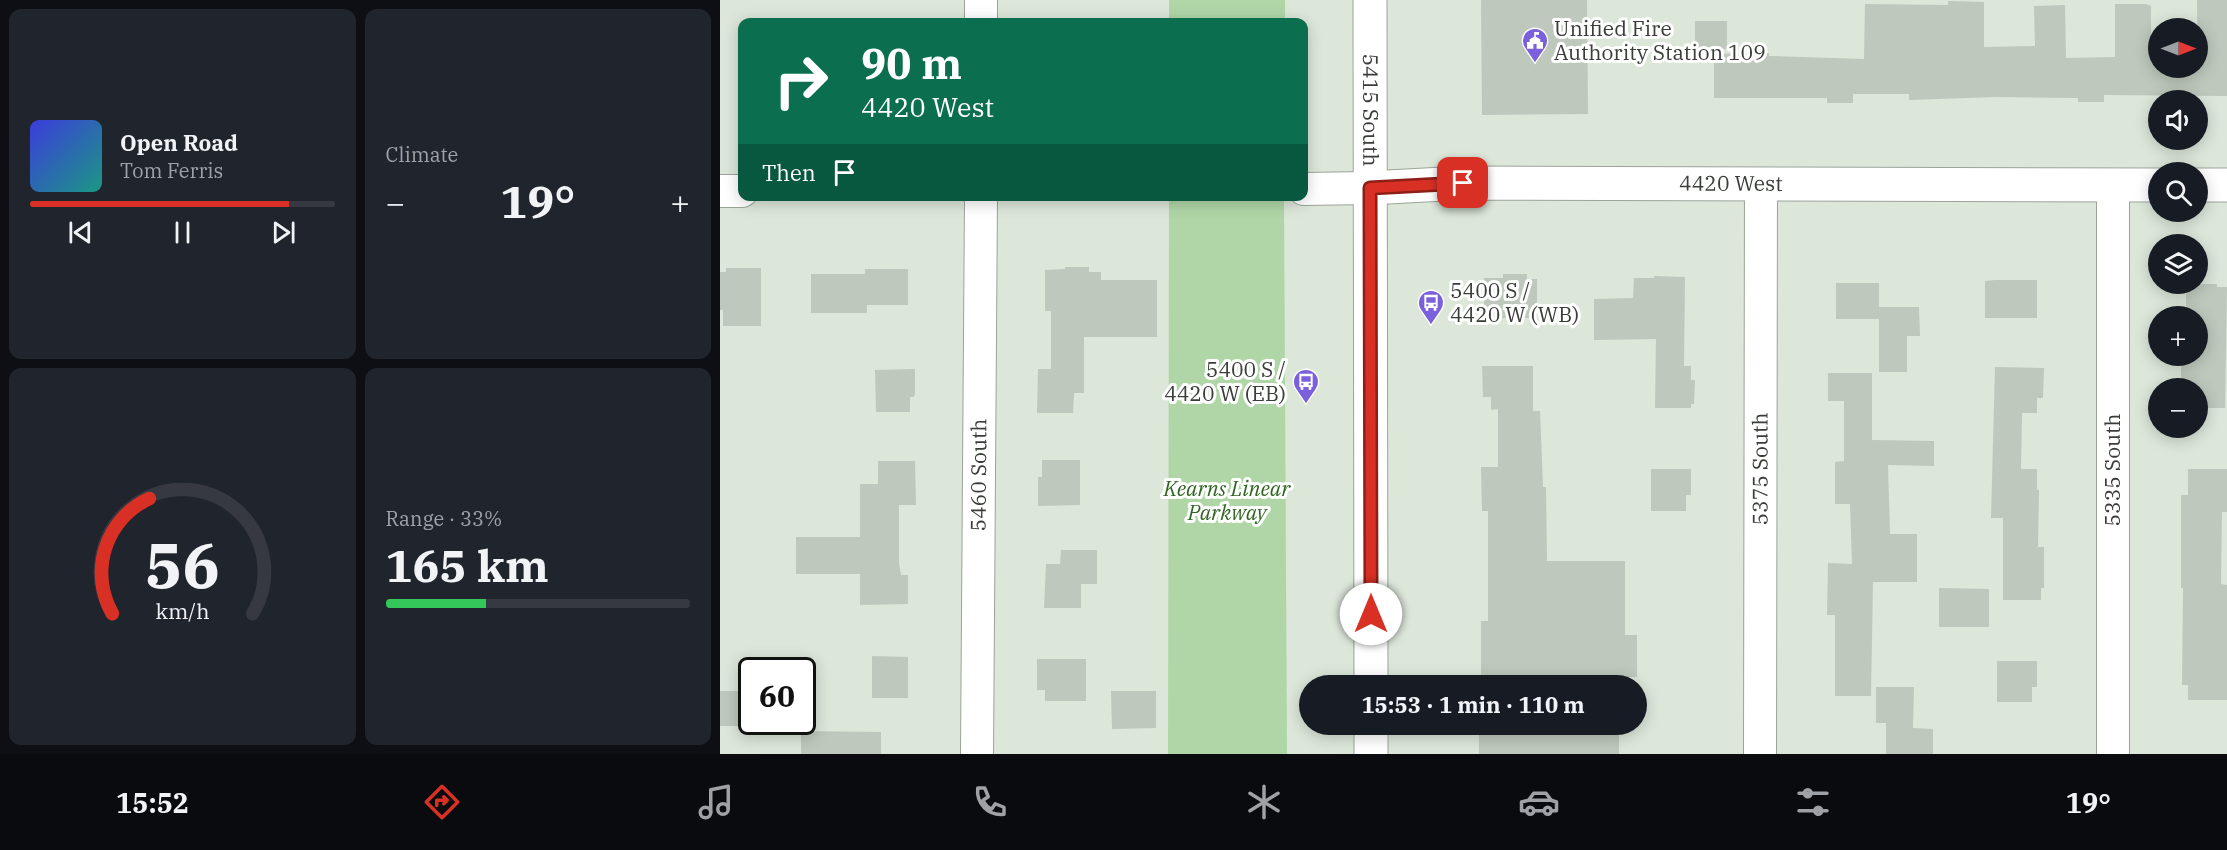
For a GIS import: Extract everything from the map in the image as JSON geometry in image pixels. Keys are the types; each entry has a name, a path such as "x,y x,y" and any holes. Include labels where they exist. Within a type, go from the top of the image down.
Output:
{"street":[{"path":"981,0 981,18"},
{"name":"5415 South","path":"1370,0 1371,675"},
{"name":"4420 West","path":"1308,189 1463,183 2148,185"},
{"name":"5375 South","path":"1760,754 1761,184"},
{"name":"5335 South","path":"2113,754 2114,185"},
{"path":"2208,185 2227,186"},
{"path":"720,191 738,191"},
{"name":"5460 South","path":"977,754 981,201"},
{"path":"1371,735 1371,754"}],"green space":[{"path":"1169,0 1285,0 1285,18 1169,18"},
{"name":"Kearns Linear Parkway","path":"1169,201 1284,201 1287,754 1168,754"}],"building":[{"name":"Unified Fire Authority Station 109","path":"1481,0 1587,0 1588,114 1482,115"},
{"path":"2197,0 2227,0 2227,96 2208,96 2208,90 2148,90 2148,95 2104,95 2104,102 2078,102 2078,98 1995,97 1909,100 1909,94 1853,94 1853,103 1827,103 1827,98 1714,98 1714,54 1769,53 1769,56 1864,59 1865,4 1948,5 1948,1 1984,2 1984,47 2035,46 2034,6 2065,5 2066,58 2115,57 2115,4 2146,4 2151,6 2151,18 2148,18 2148,78 2208,78 2208,18 2197,18"},
{"path":"1695,21 1727,21 1727,49 1695,49"},
{"path":"1065,267 1089,267 1089,272 1101,272 1101,280 1157,280 1157,337 1084,337 1084,393 1074,393 1073,413 1037,413 1038,369 1051,369 1051,311 1045,311 1045,270 1065,269"},
{"path":"726,268 761,268 761,326 723,326 723,310 720,310 720,272 726,272"},
{"path":"865,269 908,269 908,305 867,305 867,313 811,313 811,274 865,274"},
{"path":"1503,274 1527,274 1527,279 1537,279 1537,318 1484,318 1484,278 1503,278"},
{"path":"1654,276 1685,277 1684,366 1691,366 1691,380 1695,380 1694,404 1691,404 1691,408 1655,408 1656,339 1594,340 1594,299 1633,298 1634,278 1654,278"},
{"path":"2037,280 2037,318 1985,318 1985,281"},
{"path":"1836,283 1879,283 1879,307 1919,307 1920,336 1907,336 1907,372 1879,372 1879,319 1836,319"},
{"path":"2208,284 2227,287 2225,408 2208,408 2208,378 2181,378 2181,366 2208,366 2208,306 2186,306 2186,294 2208,294"},
{"path":"1482,366 1533,366 1533,411 1540,411 1543,487 1546,487 1547,561 1625,561 1625,635 1637,635 1637,675 1481,675 1481,621 1488,621 1488,511 1482,511 1481,467 1498,467 1498,409 1491,410 1491,397 1483,397"},
{"path":"1995,367 2044,368 2043,398 2037,398 2037,413 2022,413 2021,469 2037,469 2038,547 2044,547 2044,588 2041,588 2041,600 2003,600 2003,518 1991,518"},
{"path":"915,369 915,393 914,397 910,397 910,412 876,412 875,370"},
{"path":"1828,373 1872,373 1872,440 1934,441 1934,466 1888,465 1890,534 1917,534 1917,582 1873,582 1871,696 1835,696 1835,615 1827,615 1828,563 1852,564 1850,504 1835,504 1835,462 1844,461 1844,401 1828,401"},
{"path":"1042,460 1080,460 1080,505 1038,506 1038,477 1042,477"},
{"path":"878,461 915,461 916,505 899,505 899,563 901,575 908,575 908,604 860,605 860,574 796,574 796,537 860,537 860,484 878,484"},
{"path":"1651,469 1691,469 1691,495 1686,495 1686,511 1651,511"},
{"path":"2188,469 2227,469 2227,512 2222,512 2221,584 2227,585 2227,700 2188,700 2188,685 2182,685 2181,495 2188,495"},
{"path":"1061,550 1097,550 1097,584 1081,584 1081,608 1044,608 1046,564 1060,564"},
{"path":"1939,588 1989,589 1989,627 1939,627"},
{"path":"872,656 908,657 908,698 872,698"},
{"path":"1037,659 1086,659 1086,701 1045,701 1045,690 1037,690"},
{"path":"1997,661 2037,661 2037,687 2032,687 2032,702 1997,702"},
{"path":"1876,687 1914,687 1913,728 1933,729 1933,754 1886,754 1886,723 1876,723"},
{"path":"720,691 738,691 738,726 720,726"},
{"path":"1111,691 1156,691 1156,728 1112,729"},
{"path":"816,731 881,732 881,754 801,754 801,735 816,735"},
{"path":"1479,735 1619,735 1619,754 1479,754"}],"place":[{"name":"Unified Fire Authority Station 109","path":"1535,64"},
{"name":"5400 S / 4420 W (WB)","path":"1431,326"},
{"name":"5400 S / 4420 W (EB)","path":"1306,405"}],"route":[{"path":"1371,614 1370,188 1463,183"}]}
